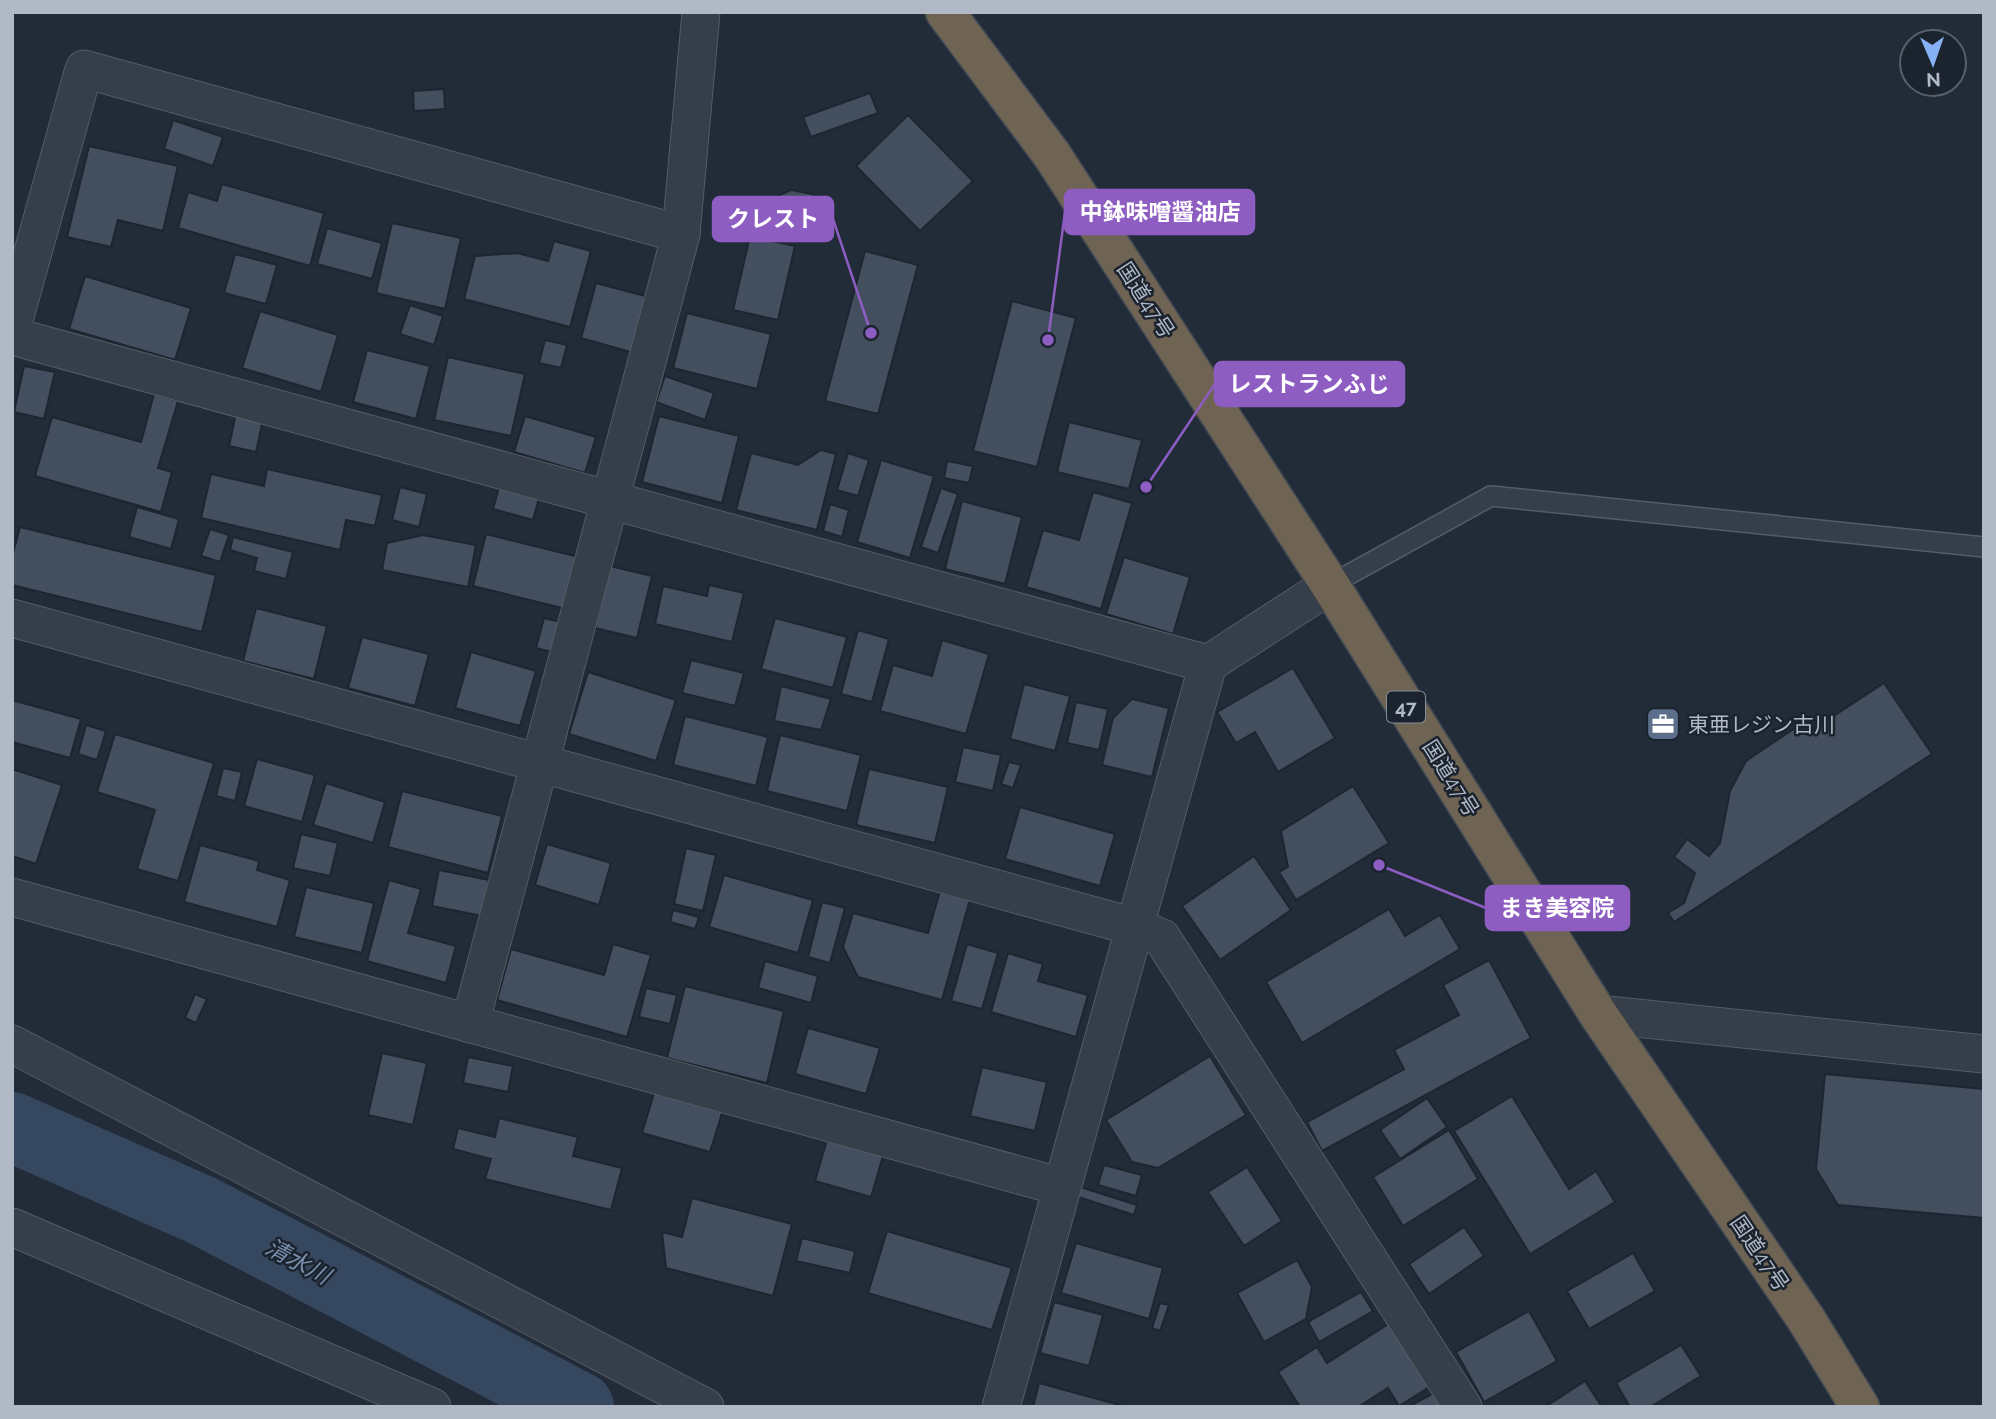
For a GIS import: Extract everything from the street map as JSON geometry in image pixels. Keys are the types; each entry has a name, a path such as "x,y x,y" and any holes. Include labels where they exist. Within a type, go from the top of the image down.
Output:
{"highway":[{"name":"国道47号","path":"945,12 1052,155 1330,585 1598,1014 1806,1319 1860,1407"}],"street":[{"path":"470,1024 681,234 701,12"},
{"path":"12,327 84,69 681,234"},
{"path":"12,336 1208,664"},
{"path":"1001,1407 1208,664 1330,585"},
{"path":"12,618 1135,927 1162,938 1463,1407"},
{"path":"12,897 1062,1187"},
{"path":"1598,1014 1984,1054"},
{"path":"12,1044 705,1407"},
{"path":"12,1227 432,1407"}],"lane":[{"path":"1330,585 1491,496 1984,547"}],"building":[{"path":"444,89 445,109 414,111 413,91"},
{"path":"870,93 878,113 811,137 803,117"},
{"path":"908,115 973,181 920,231 856,166"},
{"path":"173,120 223,137 213,166 164,149"},
{"path":"89,146 178,166 163,231 118,220 111,247 67,237"},
{"path":"222,184 324,213 310,266 178,228 188,192 217,201"},
{"path":"791,190 813,194 805,236 723,220"},
{"path":"392,223 461,238 445,309 376,293"},
{"path":"327,228 382,243 372,279 317,264"},
{"path":"750,236 795,246 778,320 733,310"},
{"path":"554,241 591,251 570,327 464,299 475,256 517,253 548,261"},
{"path":"865,251 918,265 878,414 825,401"},
{"path":"235,254 277,265 266,304 224,293"},
{"path":"85,276 191,308 175,360 69,329"},
{"path":"596,283 649,297 634,353 581,338"},
{"path":"1012,301 1076,318 1037,467 973,451"},
{"path":"410,305 443,316 434,345 400,334"},
{"path":"260,311 338,335 321,392 242,368"},
{"path":"687,313 771,334 757,389 673,368"},
{"path":"545,340 567,345 561,368 539,363"},
{"path":"367,350 430,366 416,419 353,402"},
{"path":"448,357 525,374 511,436 434,420"},
{"path":"24,366 55,372 44,419 14,412"},
{"path":"665,376 714,393 705,420 656,402"},
{"path":"154,394 178,401 158,468 172,472 161,512 35,476 52,417 141,442"},
{"path":"236,413 263,420 256,452 229,446"},
{"path":"525,416 596,437 585,473 514,452"},
{"path":"659,416 739,436 722,503 642,482"},
{"path":"1069,422 1142,440 1129,489 1057,472"},
{"path":"821,450 836,454 817,530 736,510 751,453 798,465"},
{"path":"848,453 869,460 858,496 837,490"},
{"path":"881,460 934,476 910,558 857,542"},
{"path":"947,461 973,466 969,483 944,478"},
{"path":"267,469 382,495 375,526 346,520 340,550 201,518 211,474 264,486"},
{"path":"400,487 427,494 419,527 392,520"},
{"path":"499,487 539,498 533,520 493,509"},
{"path":"941,488 958,494 938,553 921,547"},
{"path":"1093,492 1132,503 1101,609 1026,587 1043,530 1079,540"},
{"path":"962,501 1022,517 1005,584 945,569"},
{"path":"830,504 849,510 842,537 823,531"},
{"path":"137,507 179,519 171,549 129,537"},
{"path":"20,527 216,575 202,632 12,585 12,557"},
{"path":"210,529 229,535 220,562 201,556"},
{"path":"486,534 579,557 566,609 473,586"},
{"path":"423,535 476,545 468,587 382,570 387,543"},
{"path":"233,537 293,552 286,579 254,571 257,558 230,550"},
{"path":"1124,557 1190,577 1173,634 1106,614"},
{"path":"610,566 652,576 637,638 595,628"},
{"path":"709,585 744,593 732,642 655,624 663,586 707,596"},
{"path":"256,608 327,626 314,679 243,661"},
{"path":"544,618 560,622 552,652 536,648"},
{"path":"775,618 847,637 833,688 761,669"},
{"path":"858,630 889,639 872,702 841,694"},
{"path":"362,637 429,654 415,706 348,688"},
{"path":"942,640 989,654 966,734 880,711 893,665 932,676"},
{"path":"471,652 536,671 520,726 455,708"},
{"path":"691,660 744,673 735,706 682,693"},
{"path":"1293,668 1335,738 1278,772 1255,732 1236,743 1217,712"},
{"path":"588,672 676,700 656,761 569,734"},
{"path":"1884,683 1932,754 1674,922 1668,913 1684,903 1695,873 1674,857 1687,839 1709,856 1720,843 1730,791 1746,761 1795,728 1808,733"},
{"path":"1024,684 1070,696 1055,751 1010,739"},
{"path":"781,686 831,699 821,730 774,721"},
{"path":"1132,699 1169,708 1152,777 1102,765 1113,718"},
{"path":"12,700 81,719 70,758 12,742"},
{"path":"1076,702 1108,709 1099,750 1067,743"},
{"path":"685,716 768,737 756,786 673,765"},
{"path":"86,725 106,731 97,760 78,754"},
{"path":"115,734 214,763 178,881 137,869 155,810 97,792"},
{"path":"780,735 861,755 847,811 767,791"},
{"path":"963,747 1001,755 993,791 955,782"},
{"path":"257,759 315,775 302,822 244,806"},
{"path":"1009,762 1021,765 1013,788 1001,784"},
{"path":"223,768 242,772 235,801 216,796"},
{"path":"12,769 62,785 36,864 12,856"},
{"path":"869,769 948,787 935,843 856,825"},
{"path":"326,783 385,802 373,843 313,825"},
{"path":"1353,786 1389,843 1296,900 1279,872 1288,867 1281,831"},
{"path":"402,791 502,816 488,873 388,847"},
{"path":"1020,807 1115,834 1100,886 1005,859"},
{"path":"301,834 338,843 330,876 293,868"},
{"path":"547,844 611,863 599,905 535,885"},
{"path":"200,845 259,861 257,870 290,880 277,927 184,902"},
{"path":"686,848 716,855 703,911 674,904"},
{"path":"1254,856 1291,910 1220,960 1182,906"},
{"path":"439,870 489,880 482,916 432,906"},
{"path":"724,875 813,900 798,953 709,927"},
{"path":"389,880 421,889 408,933 456,946 446,983 367,961"},
{"path":"306,887 374,903 362,953 294,937"},
{"path":"940,891 970,899 942,1000 858,977 843,947 853,913 928,933"},
{"path":"822,902 845,908 830,963 808,957"},
{"path":"1389,909 1405,936 1440,915 1460,949 1302,1043 1266,982"},
{"path":"673,910 699,917 695,929 670,922"},
{"path":"613,944 651,955 627,1037 497,1000 511,949 604,975"},
{"path":"967,944 998,953 982,1009 951,1001"},
{"path":"1008,953 1043,964 1038,981 1088,995 1076,1037 991,1012"},
{"path":"1489,960 1531,1038 1322,1151 1307,1122 1404,1069 1394,1050 1459,1015 1443,985"},
{"path":"765,961 818,976 811,1003 758,988"},
{"path":"685,986 784,1011 767,1083 667,1058"},
{"path":"646,988 677,995 670,1024 639,1017"},
{"path":"195,994 207,999 196,1023 185,1018"},
{"path":"808,1028 880,1048 866,1094 795,1074"},
{"path":"382,1053 427,1063 413,1125 368,1115"},
{"path":"1210,1056 1246,1115 1158,1168 1132,1162 1106,1120"},
{"path":"468,1057 513,1066 508,1092 463,1083"},
{"path":"982,1067 1047,1082 1035,1131 970,1116"},
{"path":"1825,1074 1984,1089 1984,1218 1838,1205 1816,1169"},
{"path":"655,1090 723,1110 710,1152 642,1133"},
{"path":"1512,1096 1569,1189 1596,1171 1615,1202 1530,1254 1454,1131"},
{"path":"1427,1098 1447,1127 1400,1159 1380,1130"},
{"path":"499,1118 578,1137 573,1156 622,1168 611,1210 485,1179 491,1159 453,1149 458,1128 495,1137"},
{"path":"1449,1130 1478,1179 1403,1226 1373,1177"},
{"path":"827,1140 883,1156 871,1197 815,1181"},
{"path":"1104,1165 1142,1175 1136,1196 1098,1185"},
{"path":"1247,1167 1282,1221 1244,1246 1208,1192"},
{"path":"1077,1186 1137,1205 1134,1215 1078,1197"},
{"path":"692,1198 792,1224 773,1296 666,1268 662,1232 682,1237"},
{"path":"1464,1227 1484,1256 1429,1294 1409,1264"},
{"path":"887,1231 1012,1268 992,1330 868,1293"},
{"path":"802,1238 855,1251 850,1273 796,1261"},
{"path":"1076,1243 1163,1268 1149,1319 1061,1293"},
{"path":"1633,1253 1655,1291 1589,1329 1567,1291"},
{"path":"1297,1260 1312,1287 1306,1319 1264,1342 1237,1293"},
{"path":"1361,1292 1373,1311 1319,1342 1308,1322"},
{"path":"1054,1302 1103,1315 1089,1366 1040,1353"},
{"path":"1160,1303 1169,1305 1160,1331 1152,1328"},
{"path":"1529,1311 1557,1361 1484,1402 1456,1352"},
{"path":"1393,1321 1434,1384 1399,1406 1388,1388 1358,1407 1300,1407 1278,1372 1317,1347 1327,1363"},
{"path":"1681,1345 1701,1376 1650,1407 1630,1407 1616,1383"},
{"path":"1585,1381 1602,1407 1545,1407"},
{"path":"1039,1383 1127,1407 1033,1407"},
{"path":"1439,1390 1448,1407 1408,1407"}],"waterway":[{"name":"清水川","path":"12,1127 201,1210 579,1407"}],"place":[{"name":"クレスト","path":"871,333"},
{"name":"中鉢味噌醤油店","path":"1048,340"},
{"name":"レストランふじ","path":"1146,487"},
{"name":"東亜レジン古川","path":"1663,724"},
{"name":"まき美容院","path":"1379,865"}]}
